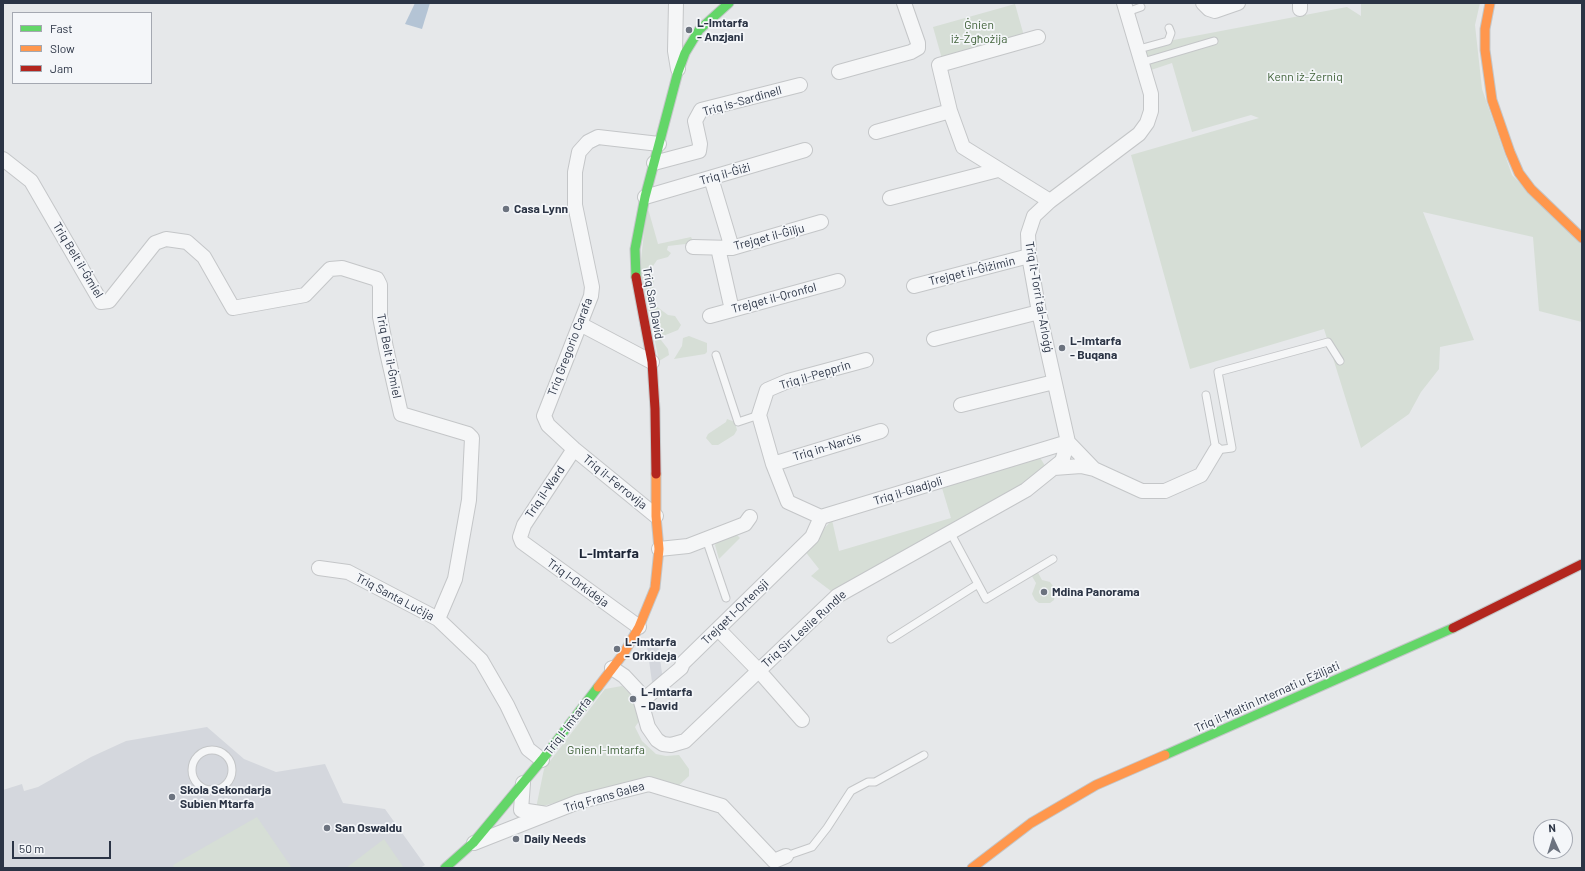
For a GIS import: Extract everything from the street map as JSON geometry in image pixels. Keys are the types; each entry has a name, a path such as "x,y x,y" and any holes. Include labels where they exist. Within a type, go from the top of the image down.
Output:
{"main road":[{"name":"Triq San David","path":"639,627 654,588 659,549 656,516 655,409 652,362 634,266 635,249 645,197 678,72 685,53 699,30 729,3"},
{"path":"1490,3 1485,29 1485,50 1492,100 1510,152 1519,173 1531,189 1582,238"},
{"name":"Triq il-Maltin Internati u Eżiljati","path":"972,868 1032,823 1096,785 1429,640 1582,564"},
{"name":"Triq l-Imtarfa","path":"445,868 473,843 542,760 612,668 639,627"}],"street":[{"path":"676,3 675,51 678,72"},
{"path":"839,72 912,52 918,48 918,42 904,3"},
{"path":"1203,3 1209,9 1215,11 1238,3"},
{"name":"Triq it-Torri tal-Arloġġ","path":"1068,442 1039,312 1029,256 1028,234 1034,216 1050,201 1138,134 1146,123 1151,111 1151,94 1126,8"},
{"path":"1038,36 939,65 950,111 963,147 1050,201"},
{"name":"Triq is-Sardinell","path":"654,163 696,154 698,152 700,144 695,121 701,110 800,85"},
{"path":"876,132 950,111"},
{"name":"Triq Gregorio Carafa","path":"574,449 548,425 544,416 591,296 592,287 575,205 575,172 579,152 588,142 598,137 659,144"},
{"name":"Triq il-Ġiżi","path":"645,197 805,150"},
{"name":"Triq Belt il-Ġmiel","path":"3,159 31,180 101,302 109,301 155,243 166,239 188,242 204,257 233,308 305,295 330,269 342,268 377,279 380,285 380,317 384,340 401,414 468,434 472,438 469,500 455,579 438,619"},
{"path":"890,198 998,170"},
{"path":"711,178 732,248"},
{"name":"Trejqet il-Ġilju","path":"693,247 732,248 821,222"},
{"path":"718,248 732,310"},
{"name":"Trejqet il-Ġiżimin","path":"914,286 1029,256"},
{"name":"Trejqet il-Qronfol","path":"710,316 838,281"},
{"path":"934,339 1039,312"},
{"path":"580,324 652,362"},
{"name":"Triq il-Pepprin","path":"759,415 766,390 788,381 866,360"},
{"path":"961,405 1054,382"},
{"path":"759,415 773,464 788,502 821,518"},
{"name":"Triq in-Narċis","path":"773,464 881,431"},
{"path":"1068,442 1094,468"},
{"name":"Triq Sir Leslie Rundle","path":"612,668 624,676 633,686 642,701 648,726 657,740 663,744 678,744 685,741 837,596 1026,490 1062,461 1068,442"},
{"name":"Triq il-Gladjoli","path":"821,518 1068,442"},
{"name":"Triq il-Ferrovija","path":"574,449 656,516"},
{"name":"Triq il-Ward","path":"520,537 524,525 574,449"},
{"path":"1054,468 1081,466 1094,468 1142,491 1165,491 1201,475 1216,450"},
{"path":"659,549 688,546 745,524 750,517"},
{"name":"Trejqet l-Ortensji","path":"642,701 681,668 683,663 812,537 821,518"},
{"name":"Triq l-Orkideja","path":"520,537 526,546 639,627"},
{"name":"Triq Santa Luċija","path":"319,568 348,572 438,619 481,660 507,705 528,749 542,760"},
{"path":"718,629 759,670 802,720"},
{"path":"523,783 521,810 546,814"},
{"name":"Triq Frans Galea","path":"473,843 578,802 649,784 722,806 774,861 786,856"},
{"path":"501,810 519,825"}],"lane":[{"path":"1126,8 1141,7"},
{"path":"1141,56 1168,41 1170,28"},
{"path":"1141,56 1214,41"},
{"path":"1206,395 1216,450 1232,448 1218,372 1328,342 1340,361"},
{"path":"716,355 738,422 759,415"},
{"path":"950,532 986,599 1053,559"},
{"path":"706,539 726,598"},
{"path":"891,639 978,584"},
{"path":"208,749 219,751 226,756 234,766 228,783 219,789 213,790 201,787 196,782 192,770 198,756 208,749"},
{"path":"786,856 812,847 827,828 851,791 868,782 875,782 924,755"}],"shaded area":[{"path":"658,645 663,680 652,682 647,646"},
{"name":"Skola Sekondarja Subien Mtarfa","path":"207,727 244,759 276,772 325,764 343,803 385,809 425,865 420,868 3,868 3,790 22,784 24,791 38,787 91,757 126,741"}],"green space":[{"name":"Kenn iż-Żerniq","path":"1361,3 1480,3 1475,25 1482,89 1512,175 1582,245 1582,322 1539,311 1533,237 1423,212 1474,340 1440,347 1439,369 1421,392 1409,414 1361,448 1324,329 1190,369 1131,155 1259,118 1251,115 1192,132 1172,63 1151,70 1142,46 1347,7 1361,16"},
{"name":"Ġnien iż-Żgħożija","path":"1015,4 1024,36 942,59 933,27"},
{"path":"647,205 658,244 691,237 694,243 668,246 667,250 671,253 668,257 657,260 651,269 654,281 653,289 656,306 668,315 675,316 681,325 678,330 663,336 661,340 668,349 669,355 659,361 640,269"},
{"path":"689,336 707,343 707,352 705,354 674,359 682,346 683,338"},
{"path":"727,419 735,422 737,430 734,435 718,445 712,445 706,438 708,434 726,422"},
{"path":"1039,456 1047,469 1015,490 831,591 811,576 819,569 804,550 832,520 839,551 951,518 942,488"},
{"path":"735,533 740,538 719,559 715,545 719,539"},
{"path":"1036,569 1042,580 1050,582 1056,590 1054,600 1050,603 1039,603 1035,600 1032,594 1036,583 1030,573"},
{"name":"Gnien l-Imtarfa","path":"622,686 637,700 640,720 635,727 642,741 656,754 666,756 679,755 689,769 689,776 676,788 648,777 536,808 544,769 605,689"},
{"path":"257,817 292,868 174,868 173,865"},
{"path":"384,839 404,868 346,868"}],"water":[{"path":"415,3 430,3 422,29 405,24"}],"traffic: fast":[{"path":"636,277 635,249 645,197 678,72 685,53 699,30 729,3"},
{"path":"1165,755 1453,628"},
{"path":"445,868 473,843 542,760 598,687"}],"traffic: slow":[{"path":"1490,3 1485,29 1485,50 1492,100 1510,152 1519,173 1531,189 1582,238"},
{"path":"598,687 624,653 639,627 655,588 659,549 656,516 656,474"},
{"path":"972,868 1031,823 1096,785 1165,755"}],"traffic: jam":[{"path":"636,277 652,362 655,409 656,474"},
{"path":"1453,628 1582,564"}],"place":[{"name":"L-Imtarfa - Anzjani","path":"689,30"},
{"name":"Casa Lynn","path":"506,209"},
{"name":"L-Imtarfa - Buqana","path":"1062,348"},
{"name":"Mdina Panorama","path":"1044,592"},
{"name":"L-Imtarfa - Orkideja","path":"617,649"},
{"name":"L-Imtarfa - David","path":"633,699"},
{"name":"Skola Sekondarja Subien Mtarfa","path":"172,797"},
{"name":"San Oswaldu","path":"327,828"},
{"name":"Daily Needs","path":"516,839"}],"district":[{"name":"L-Imtarfa","path":"609,553"}]}
